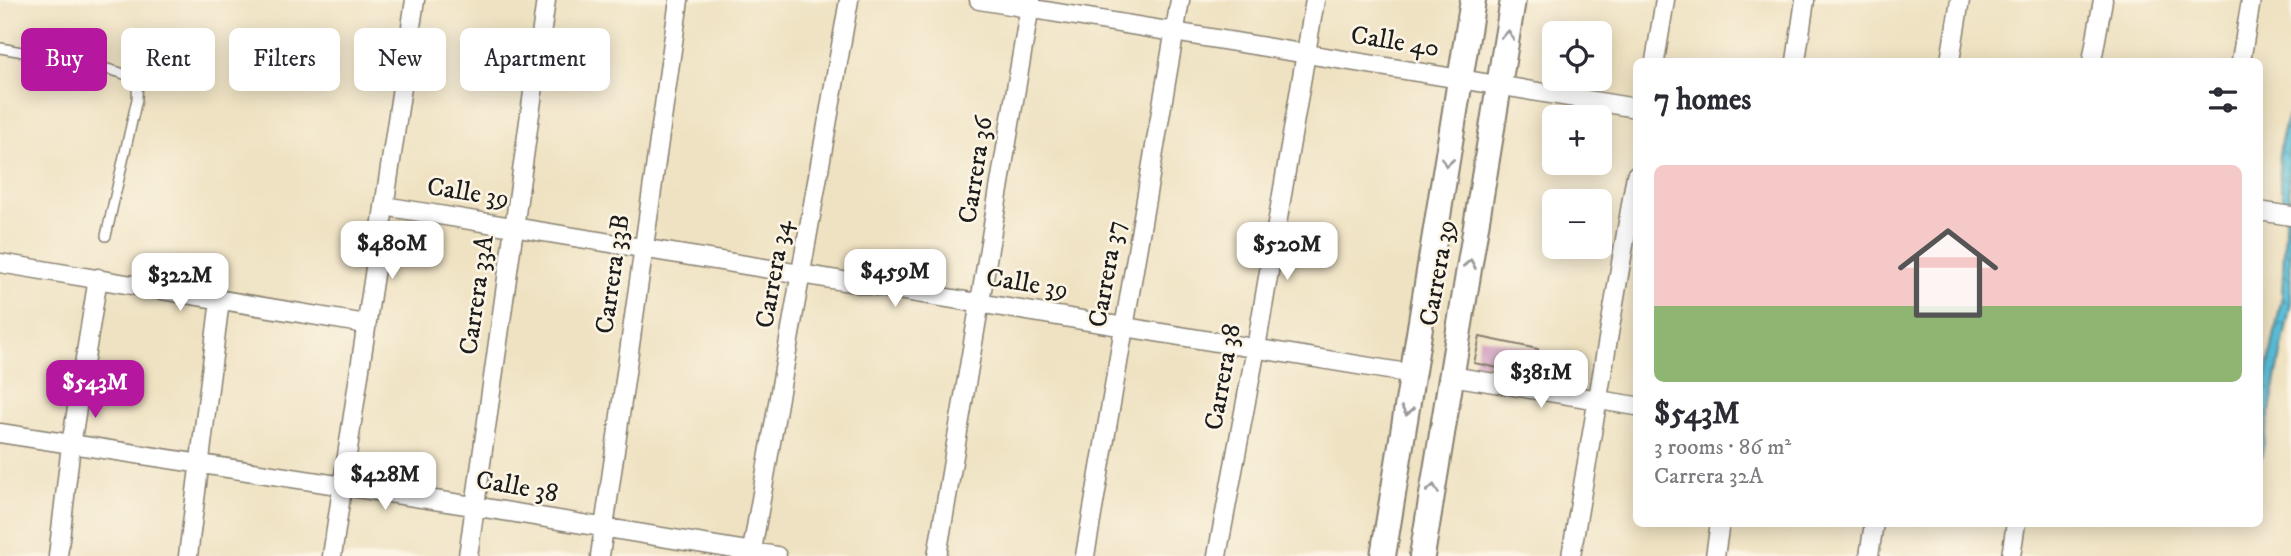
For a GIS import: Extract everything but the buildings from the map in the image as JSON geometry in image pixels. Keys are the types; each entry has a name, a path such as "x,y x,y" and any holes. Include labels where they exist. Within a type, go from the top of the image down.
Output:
{"main road":[{"name":"Carrera 39","path":"1383,556 1473,0"},
{"name":"Carrera 39","path":"1422,556 1513,0"}],"street":[{"path":"332,556 415,0"},
{"name":"Carrera 33A","path":"468,556 546,0"},
{"name":"Carrera 33B","path":"600,556 679,0"},
{"name":"Carrera 34","path":"751,553 849,0"},
{"name":"Calle 40","path":"979,0 1030,4 1175,32 1633,108"},
{"name":"Carrera 37","path":"1085,556 1180,0"},
{"name":"Carrera 38","path":"1217,556 1315,0"},
{"path":"1655,58 1665,0"},
{"path":"1796,58 1805,0"},
{"path":"1950,58 1960,0"},
{"path":"2093,58 2103,0"},
{"path":"2241,58 2251,0"},
{"name":"Carrera 36","path":"937,556 1030,4"},
{"path":"1571,556 1633,193"},
{"name":"Calle 39","path":"384,206 1413,374"},
{"path":"2263,212 2285,215"},
{"path":"0,263 366,324"},
{"path":"58,556 71,445 98,278"},
{"path":"188,556 220,300"},
{"path":"1451,376 1633,406"},
{"name":"Calle 38","path":"0,433 342,485 777,556"},
{"path":"1715,556 1719,527"},
{"path":"1869,556 1873,527"},
{"path":"2011,556 2015,527"}],"lane":[{"path":"0,48 116,71 135,79 137,99 106,236"}],"water":[{"path":"2291,108 2291,302 2263,447 2263,394 2282,296 2286,207 2280,185 2279,155 2283,130"}]}
